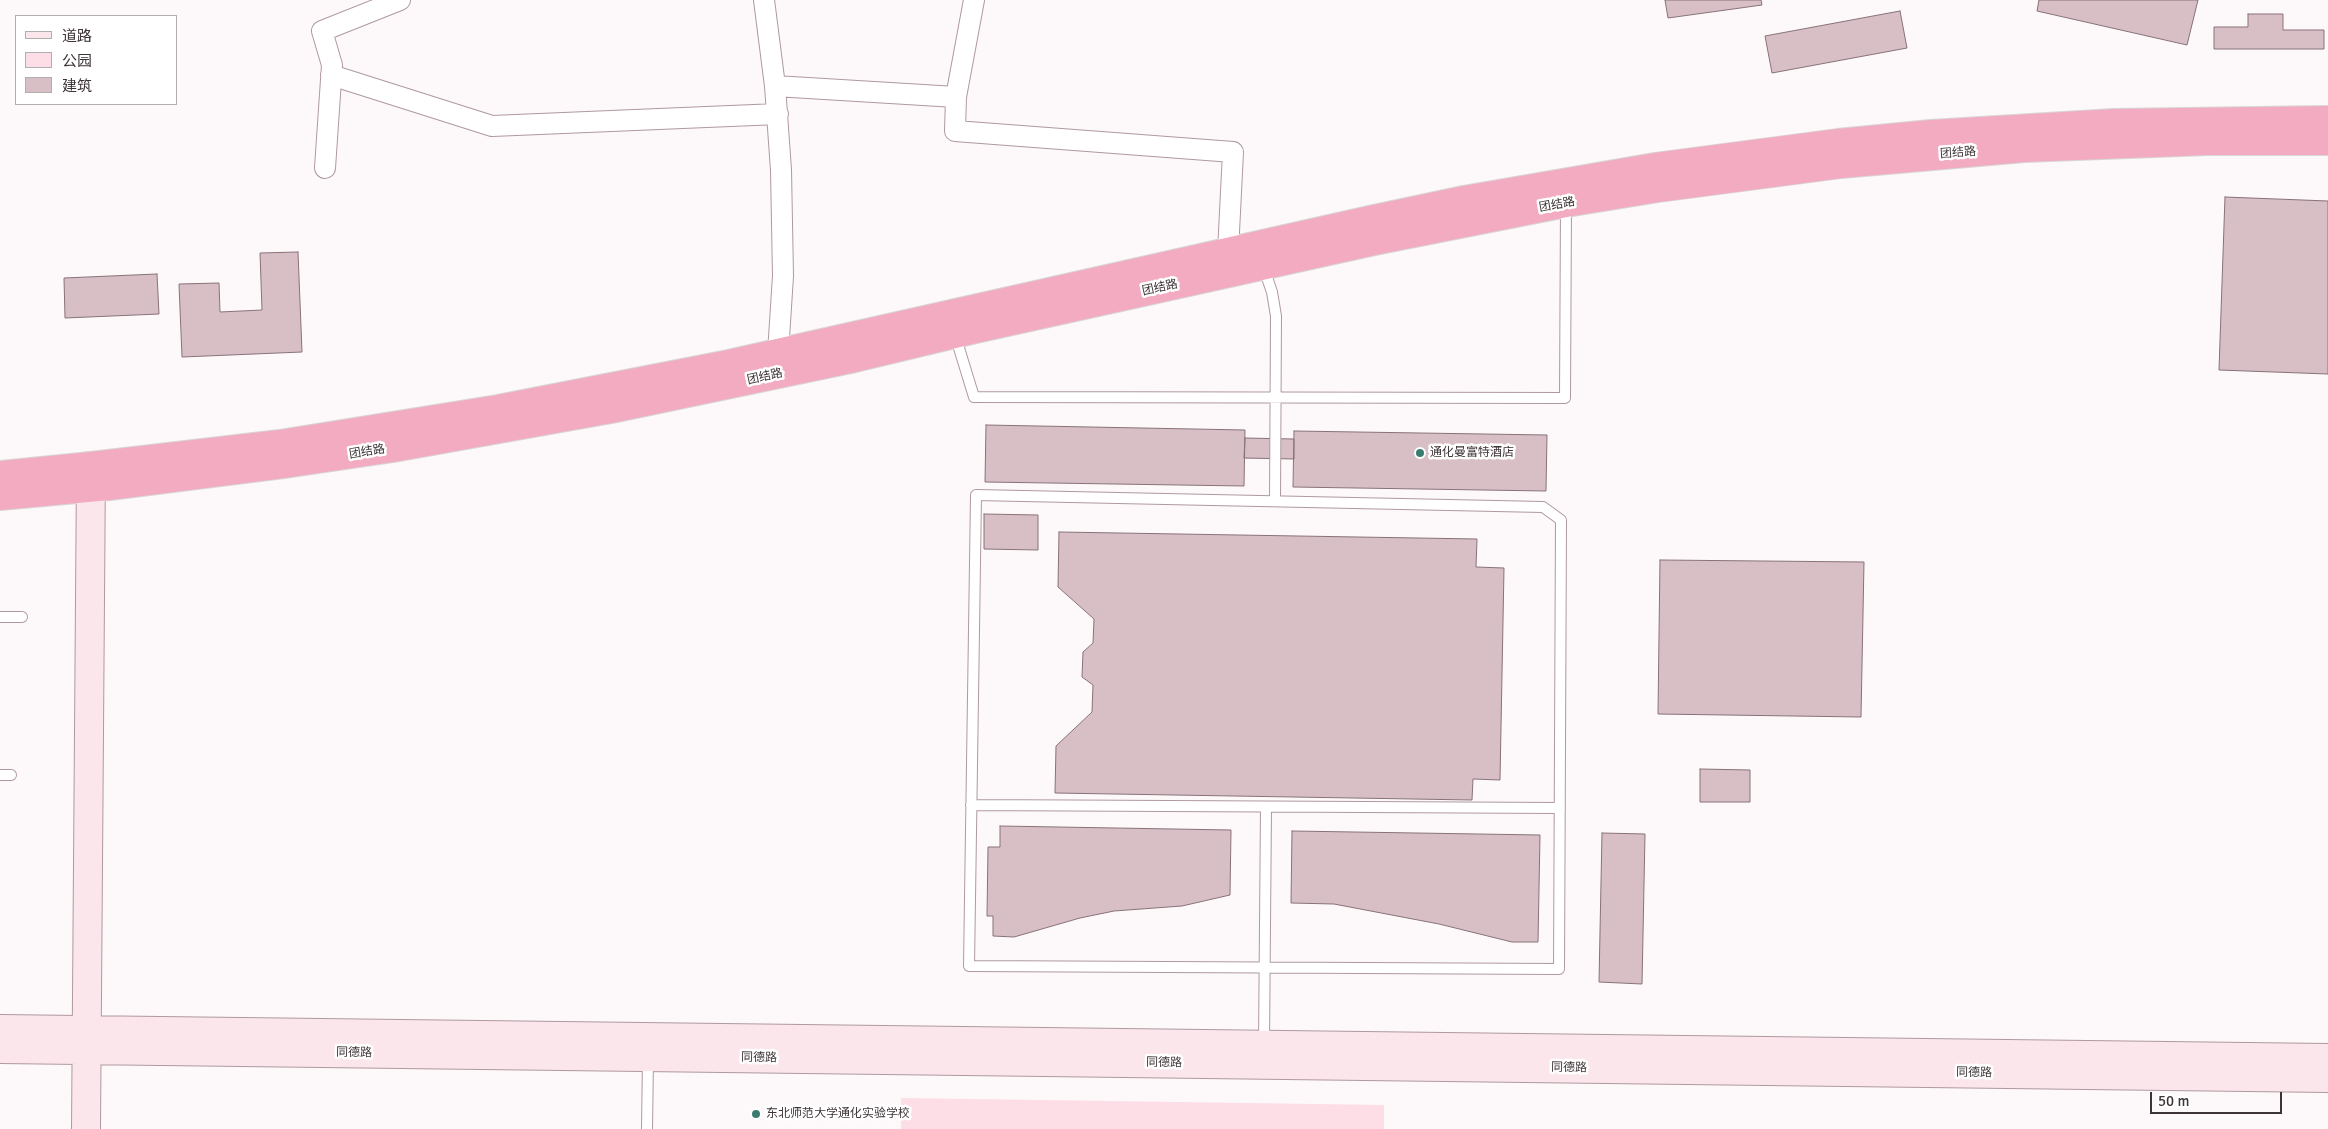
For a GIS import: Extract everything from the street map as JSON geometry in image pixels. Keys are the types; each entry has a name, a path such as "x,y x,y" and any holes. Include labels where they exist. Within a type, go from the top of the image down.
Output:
{"highway":[{"name":"团结路","path":"0,496 83,478 280,444 399,426 598,390 778,353 1464,200 1655,167 1838,143 1931,134 2114,123 2328,120"},
{"name":"团结路","path":"0,475 83,478 283,464 493,431 733,384 1450,225 1566,203 1749,175 1933,155 2115,144 2328,141"}],"main road":[{"path":"83,478 78,1040 86,1129"},
{"name":"同德路","path":"0,1029 78,1040 648,1057 2328,1078"},
{"path":"68,1129 78,1040"},
{"name":"同德路","path":"0,1049 78,1040 1264,1045 2328,1058"}],"street":[{"path":"325,168 332,65 322,31 400,0"},
{"path":"764,0 778,114 783,223 783,276 778,353"},
{"path":"974,0 956,97 955,131 1233,152 1228,252"},
{"path":"332,75 492,126 778,114"},
{"path":"775,86 956,97"}],"lane":[{"path":"955,334 974,397 1565,398 1566,203"},
{"path":"1263,265 1272,292 1276,316 1276,501"},
{"path":"976,495 1543,507 1561,520 1559,968 969,966 972,805 976,495"},
{"path":"0,617 22,617"},
{"path":"972,805 1560,808"},
{"path":"1264,1045 1266,807"},
{"path":"647,1129 648,1057"}],"green space":[{"path":"901,1098 1384,1105 1384,1129 901,1129"}],"building":[{"path":"1665,0 1761,0 1762,5 1668,18"},
{"path":"2039,0 2198,0 2187,45 2037,11"},
{"path":"1900,11 1907,48 1772,73 1765,36"},
{"path":"2248,14 2283,14 2283,30 2324,30 2324,49 2214,49 2214,27 2248,27"},
{"path":"2225,197 2328,201 2328,374 2219,370"},
{"path":"298,252 302,352 182,357 179,284 219,283 220,312 262,310 260,253"},
{"path":"157,274 159,314 65,318 64,278"},
{"path":"986,425 1245,430 1244,486 985,482"},
{"path":"1294,431 1547,435 1546,491 1293,487"},
{"path":"1245,438 1294,439 1294,459 1244,458"},
{"path":"984,514 1038,515 1038,550 984,549"},
{"path":"1059,532 1477,539 1476,567 1504,568 1500,780 1473,779 1472,800 1055,793 1056,746 1092,712 1093,685 1082,677 1083,652 1093,643 1094,619 1058,587"},
{"path":"1660,560 1864,562 1861,717 1658,714"},
{"path":"1700,769 1750,770 1750,802 1700,802"},
{"path":"1000,826 1231,830 1230,895 1182,906 1114,911 1080,918 1014,937 993,936 993,916 987,916 988,847 1000,847"},
{"path":"1292,831 1540,835 1538,942 1512,942 1439,924 1334,904 1291,903"},
{"path":"1602,833 1645,834 1642,984 1599,982"}],"place":[{"name":"通化曼富特酒店","path":"1420,453"},
{"name":"东北师范大学通化实验学校","path":"756,1114"}]}
